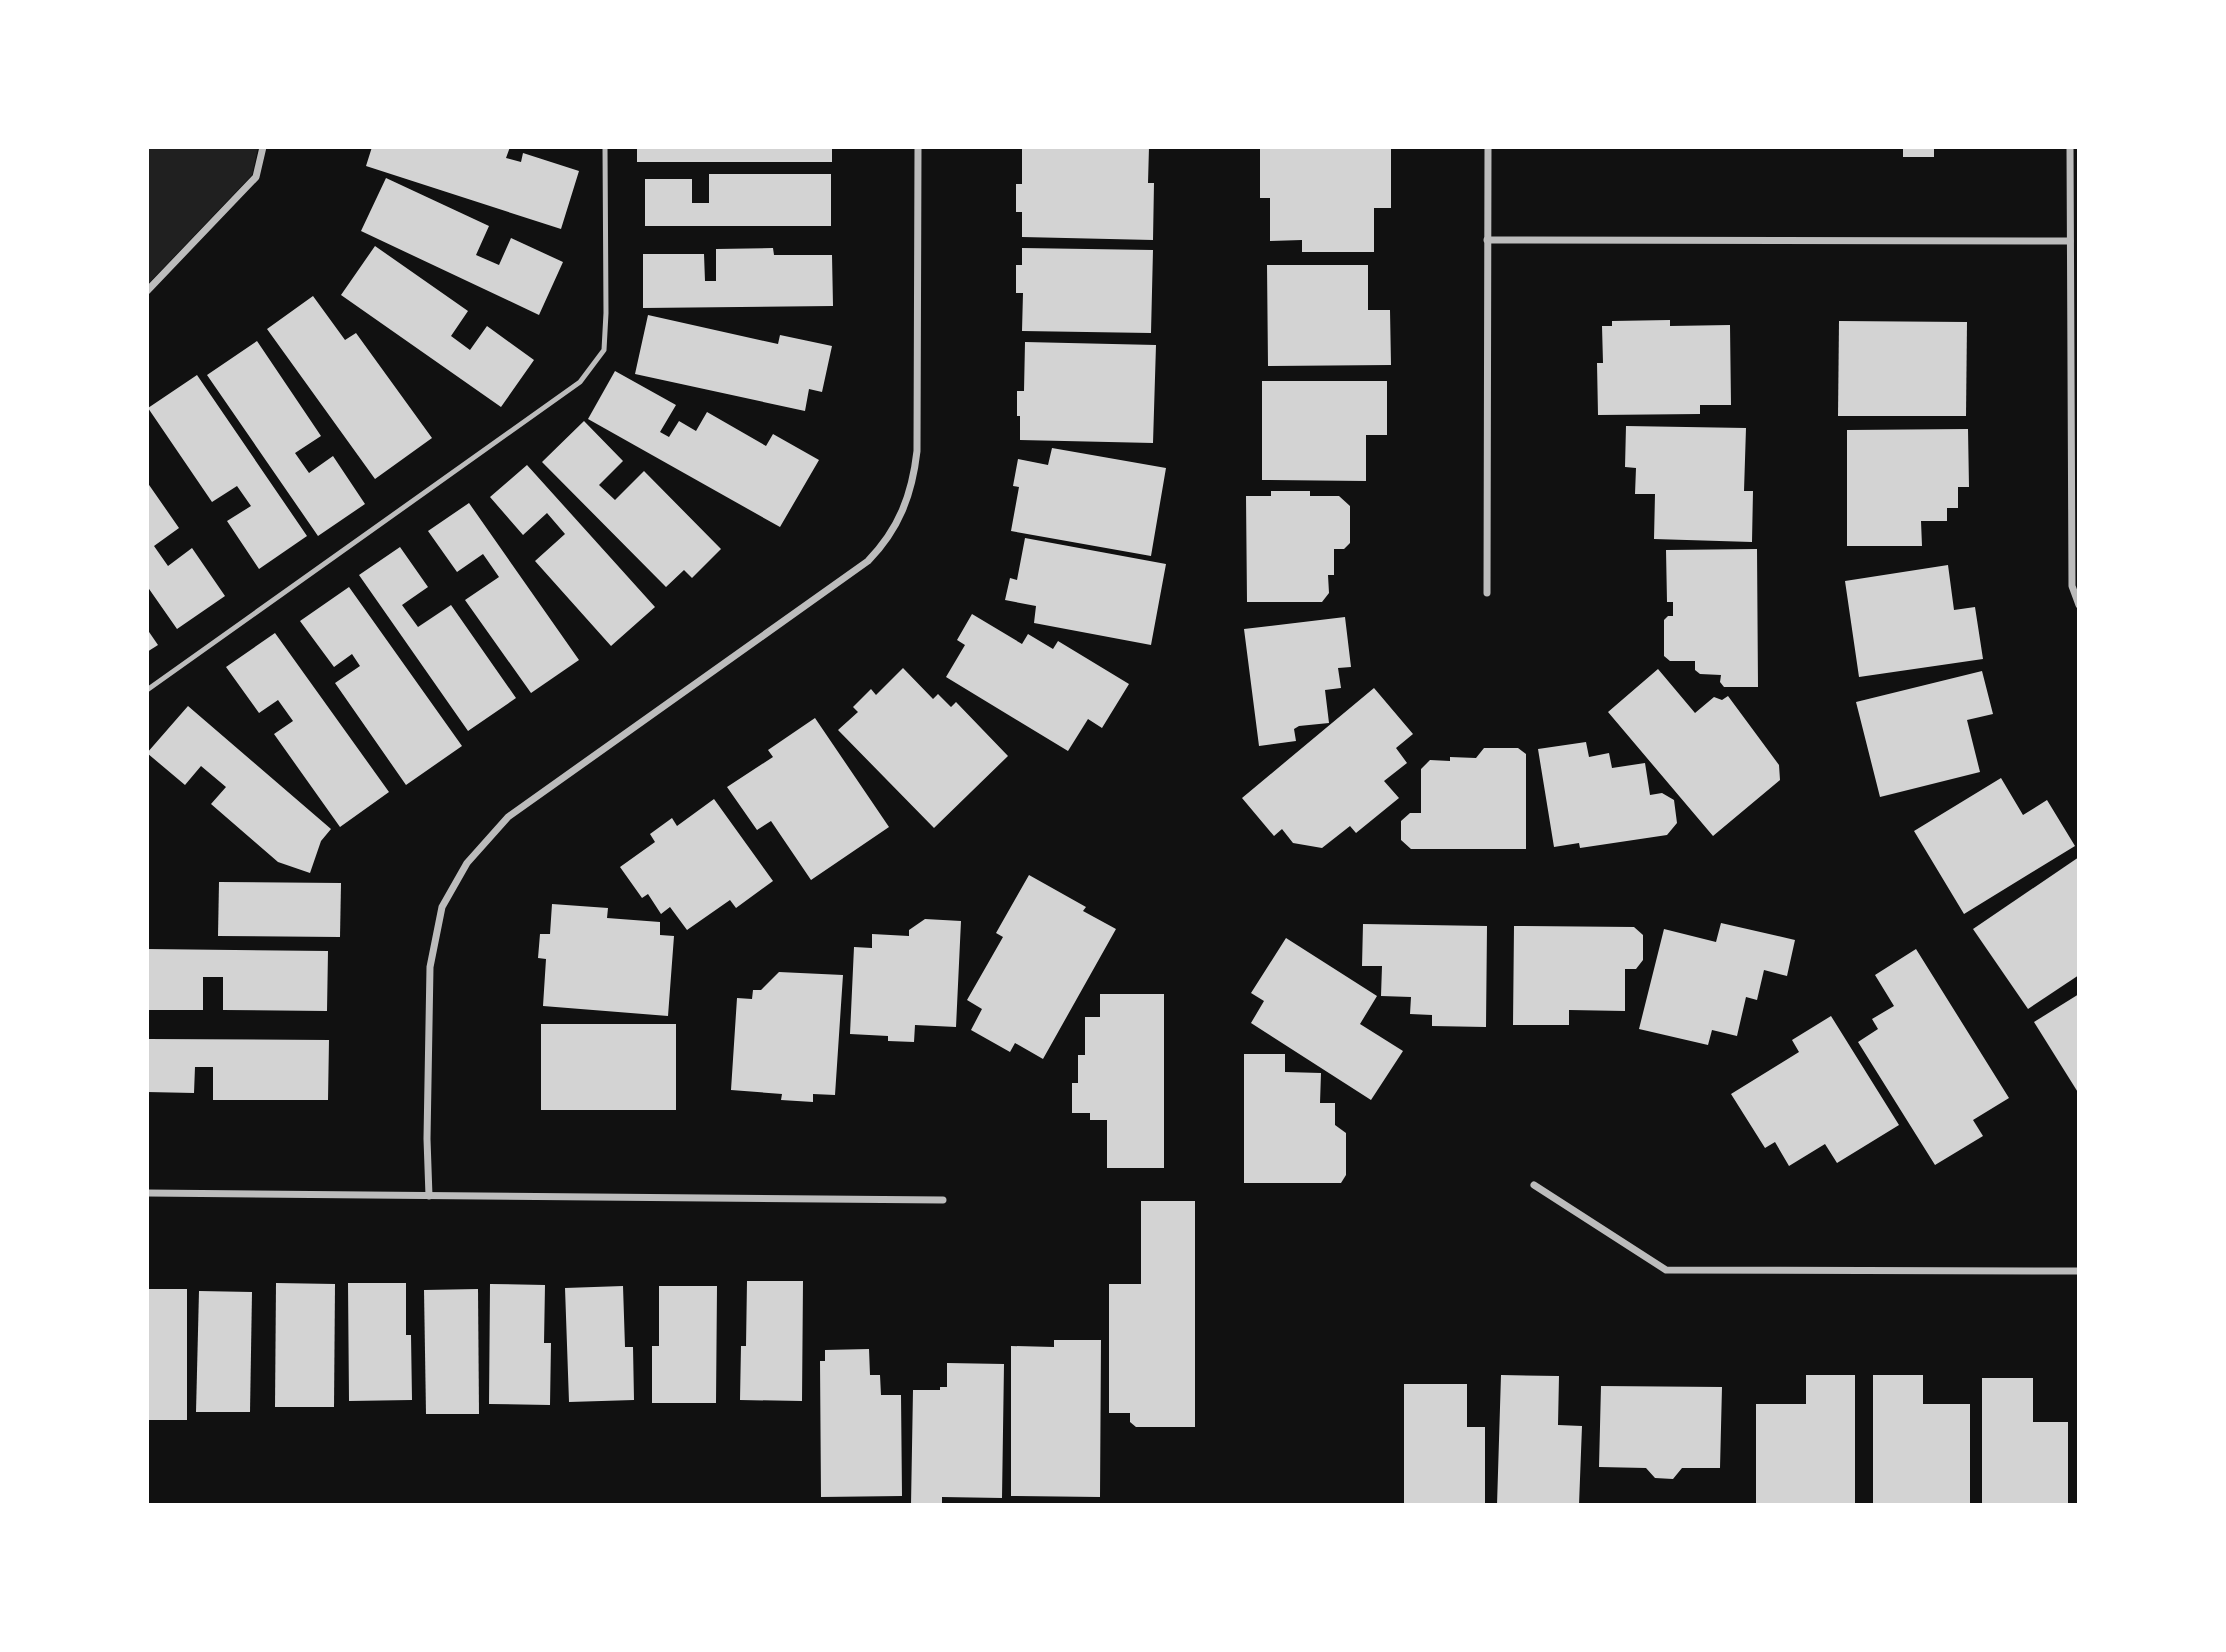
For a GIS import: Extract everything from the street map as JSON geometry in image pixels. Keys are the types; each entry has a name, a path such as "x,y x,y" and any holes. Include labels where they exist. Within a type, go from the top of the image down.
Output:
{"street":[{"path":"147,291 256,177 263,147"},
{"path":"429,1196 427,1139 430,967 442,907 467,863 508,817 868,561 896,527 907,503 917,452 918,147"},
{"path":"1488,147 1488,593"},
{"path":"2070,147 2072,586 2079,605"},
{"path":"1487,240 2070,241"},
{"path":"1535,1185 1666,1270 2079,1271"},
{"path":"147,1193 943,1200"}],"lane":[{"path":"147,690 580,382 604,350 606,147"}],"shaded area":[{"path":"147,147 258,147 252,175 147,285"}],"building":[{"path":"372,147 510,147 506,158 521,162 523,153 579,171 561,229 366,166"},
{"path":"637,147 832,147 832,162 637,162"},
{"path":"1022,147 1149,147 1148,183 1154,183 1153,240 1022,237 1022,212 1016,212 1016,184 1022,184"},
{"path":"1903,147 1934,147 1934,157 1903,157"},
{"path":"1260,149 1391,149 1391,208 1374,208 1374,252 1302,252 1302,240 1270,241 1270,198 1260,198"},
{"path":"709,174 831,174 831,226 645,226 645,179 692,179 692,203 709,203"},
{"path":"386,178 489,226 476,255 499,265 511,238 563,262 539,315 361,231"},
{"path":"375,246 468,311 451,336 470,350 487,326 534,360 501,407 341,295"},
{"path":"773,248 774,255 832,255 833,306 643,308 643,254 704,254 705,281 716,281 716,249"},
{"path":"1022,248 1153,250 1151,333 1022,331 1023,293 1016,293 1016,265 1022,265"},
{"path":"1267,265 1368,265 1368,310 1390,310 1391,365 1268,366"},
{"path":"313,296 345,340 356,333 432,438 375,479 267,329"},
{"path":"648,315 778,344 780,335 832,346 822,392 809,389 805,411 635,374"},
{"path":"1670,320 1670,326 1730,325 1731,405 1700,405 1700,414 1598,415 1597,363 1603,363 1602,326 1612,326 1612,321"},
{"path":"1839,321 1967,322 1966,416 1838,416"},
{"path":"257,341 321,436 295,453 309,473 333,456 365,504 318,536 207,375"},
{"path":"1025,342 1156,345 1153,443 1020,440 1017,391 1024,391"},
{"path":"615,371 676,405 660,432 669,437 679,421 696,431 707,412 766,446 773,434 819,460 780,527 588,419"},
{"path":"197,375 307,536 259,569 227,521 251,506 237,486 212,502 148,408"},
{"path":"1262,381 1387,381 1387,435 1366,435 1366,481 1262,480"},
{"path":"584,421 623,461 599,485 615,500 644,471 721,549 692,578 684,570 666,587 542,462"},
{"path":"1626,426 1746,428 1744,491 1753,491 1752,542 1654,539 1655,494 1635,494 1636,468 1625,467"},
{"path":"1968,429 1969,487 1958,487 1958,508 1947,508 1947,521 1921,521 1922,546 1847,546 1847,430"},
{"path":"1052,448 1166,468 1151,556 1011,531 1019,487 1013,486 1018,459 1048,465"},
{"path":"527,465 655,607 611,646 535,561 565,534 547,513 523,535 490,497"},
{"path":"147,482 179,528 154,546 168,566 192,548 225,596 177,629 147,586"},
{"path":"1271,491 1310,491 1310,496 1339,496 1350,506 1350,543 1344,549 1334,549 1334,575 1328,575 1329,593 1322,602 1247,602 1246,496 1271,496"},
{"path":"469,503 579,660 531,693 465,600 499,577 483,554 457,572 428,531"},
{"path":"1025,538 1166,564 1151,645 1034,623 1036,606 1005,600 1010,578 1017,580"},
{"path":"400,547 428,587 402,605 418,627 451,605 516,698 468,731 359,575"},
{"path":"1757,549 1758,687 1724,687 1720,682 1721,675 1700,674 1695,670 1695,661 1670,661 1664,656 1664,620 1673,616 1673,602 1667,602 1666,550"},
{"path":"1948,565 1954,610 1975,607 1983,659 1859,677 1845,581"},
{"path":"349,587 462,746 406,785 335,683 360,666 352,654 334,667 300,621"},
{"path":"972,614 1022,644 1028,634 1053,649 1058,641 1129,684 1102,728 1088,719 1068,751 946,677 965,645 957,640"},
{"path":"1345,617 1351,667 1338,668 1341,688 1325,690 1329,723 1299,726 1294,729 1296,741 1259,746 1244,629"},
{"path":"147,629 158,645 147,652"},
{"path":"275,633 389,792 340,827 274,734 293,721 278,700 259,713 226,667"},
{"path":"903,668 933,699 938,694 951,707 956,702 1008,756 934,828 838,730 858,712 853,707 871,689 876,695"},
{"path":"1658,669 1695,713 1714,697 1722,700 1728,696 1779,765 1780,780 1713,836 1608,712"},
{"path":"1982,671 1993,714 1967,720 1980,772 1880,797 1856,702"},
{"path":"1374,688 1413,734 1396,748 1407,763 1384,781 1399,798 1356,833 1350,826 1322,848 1293,843 1282,829 1274,836 1242,798"},
{"path":"188,706 331,829 321,841 310,873 278,862 211,804 226,787 201,766 185,785 147,753"},
{"path":"815,718 889,827 811,880 771,821 757,830 727,787 773,757 768,750"},
{"path":"1586,742 1589,757 1609,753 1612,768 1645,763 1650,795 1662,793 1674,800 1677,823 1667,835 1580,848 1579,843 1554,847 1538,749"},
{"path":"1484,748 1518,748 1526,754 1526,849 1411,849 1401,840 1401,821 1410,813 1421,813 1421,769 1430,760 1450,761 1450,757 1476,758"},
{"path":"2001,778 2023,815 2047,800 2075,846 1964,914 1914,831"},
{"path":"714,799 773,881 736,908 730,900 687,930 670,907 661,914 648,894 642,898 620,867 655,842 650,834 672,818 677,826"},
{"path":"2079,857 2079,975 2028,1009 1973,929"},
{"path":"1029,875 1086,907 1083,911 1116,929 1043,1059 1015,1043 1010,1052 971,1030 982,1009 967,1000 1003,937 996,933"},
{"path":"219,882 341,883 340,937 218,936"},
{"path":"552,904 608,908 607,918 660,922 660,935 674,936 668,1016 543,1006 546,959 538,958 540,934 550,934"},
{"path":"925,919 961,921 956,1027 915,1025 914,1042 888,1041 888,1036 850,1034 854,947 872,948 872,934 909,936 909,930"},
{"path":"1721,923 1795,940 1787,976 1764,970 1757,1000 1746,997 1737,1036 1712,1030 1708,1045 1639,1029 1664,929 1716,942"},
{"path":"1363,924 1487,926 1486,1027 1432,1026 1432,1015 1410,1014 1411,997 1381,996 1382,966 1362,966"},
{"path":"1514,926 1634,927 1643,935 1643,960 1636,969 1625,969 1625,1011 1569,1010 1569,1025 1513,1025"},
{"path":"1286,938 1377,996 1360,1024 1403,1051 1371,1100 1251,1023 1264,1001 1251,993"},
{"path":"147,949 328,951 327,1011 223,1010 223,977 203,977 203,1010 147,1010"},
{"path":"1916,949 2009,1098 1973,1120 1983,1136 1935,1165 1858,1042 1878,1029 1872,1019 1894,1006 1875,975"},
{"path":"779,972 843,975 835,1095 813,1094 813,1102 781,1100 782,1094 731,1090 737,998 752,999 753,990 761,990"},
{"path":"1100,994 1164,994 1164,1168 1107,1168 1107,1120 1090,1120 1090,1113 1072,1113 1072,1083 1078,1083 1078,1055 1085,1055 1085,1017 1100,1017"},
{"path":"2079,994 2079,1094 2034,1022"},
{"path":"1831,1016 1899,1125 1837,1163 1825,1144 1789,1166 1775,1142 1765,1148 1731,1094 1799,1052 1792,1040"},
{"path":"541,1024 676,1024 676,1110 541,1110"},
{"path":"147,1039 329,1040 328,1100 213,1100 213,1067 195,1067 194,1093 147,1092"},
{"path":"1244,1054 1285,1054 1285,1072 1321,1073 1320,1103 1335,1103 1335,1125 1346,1133 1346,1175 1341,1183 1244,1183"},
{"path":"1141,1201 1195,1201 1195,1427 1136,1427 1130,1422 1130,1413 1109,1413 1109,1284 1141,1284"},
{"path":"747,1281 803,1281 802,1401 740,1400 741,1346 746,1346"},
{"path":"276,1283 335,1284 334,1407 275,1407"},
{"path":"348,1283 406,1283 406,1335 411,1335 412,1400 349,1401"},
{"path":"490,1284 545,1285 544,1343 551,1343 550,1405 489,1404"},
{"path":"623,1286 625,1347 633,1347 634,1400 569,1402 565,1288"},
{"path":"659,1286 717,1286 716,1403 652,1403 652,1346 659,1346"},
{"path":"147,1289 187,1289 187,1420 148,1420"},
{"path":"478,1289 479,1414 426,1414 424,1290"},
{"path":"199,1291 252,1292 250,1412 196,1412"},
{"path":"1054,1340 1101,1340 1100,1497 1011,1496 1011,1346 1054,1347"},
{"path":"869,1349 870,1375 880,1375 881,1395 901,1395 902,1496 821,1497 820,1361 825,1361 825,1350"},
{"path":"947,1363 1004,1364 1002,1498 942,1497 942,1505 911,1505 913,1390 940,1390 940,1387 947,1387"},
{"path":"1501,1375 1559,1376 1558,1425 1582,1426 1579,1505 1497,1505"},
{"path":"1806,1375 1855,1375 1855,1505 1756,1505 1756,1404 1806,1404"},
{"path":"1873,1375 1923,1375 1923,1404 1970,1404 1970,1505 1873,1505"},
{"path":"1982,1378 2033,1378 2033,1422 2068,1422 2068,1505 1982,1505"},
{"path":"1404,1384 1467,1384 1467,1427 1485,1427 1485,1505 1404,1505"},
{"path":"1601,1386 1722,1387 1720,1468 1682,1468 1673,1479 1655,1478 1646,1468 1599,1467"}]}
